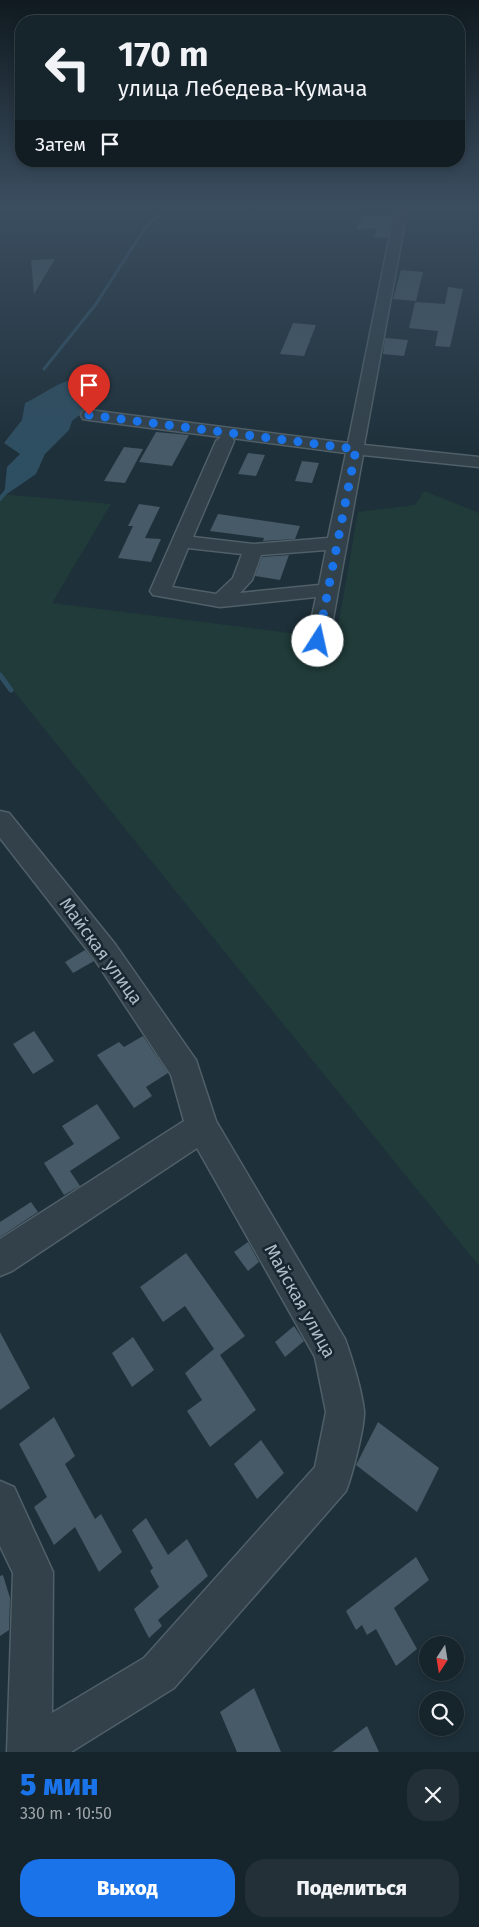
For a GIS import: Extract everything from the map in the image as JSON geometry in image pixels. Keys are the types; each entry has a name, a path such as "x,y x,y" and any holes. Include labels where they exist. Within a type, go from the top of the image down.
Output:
{"street":[{"path":"318,641 387,287"},
{"path":"89,415 356,449 479,462"},
{"path":"225,441 160,592 220,601 327,590"},
{"path":"182,541 254,550 336,543"},
{"path":"220,601 242,580 254,550"},
{"name":"Майская улица","path":"0,820 105,952 185,1070 202,1127 332,1352 345,1412 332,1477 159,1673 30,1752"},
{"path":"0,1259 202,1127"},
{"path":"0,1501 34,1572 30,1752"}],"green space":[{"path":"424,491 479,513 479,1266 0,674 0,494 111,504 52,603 336,639 358,512 415,505"}],"water":[{"path":"67,381 80,393 92,397 86,410 72,421 69,430 45,454 36,474 4,496 7,467 20,454 4,443 22,420 25,403"}],"building":[{"path":"33,287 38,287 34,294"},
{"path":"396,287 419,287 416,301 393,299"},
{"path":"448,287 463,289 450,347 435,346 438,331 409,328 415,302 445,304"},
{"path":"293,323 316,325 304,356 280,354"},
{"path":"385,338 408,340 404,356 383,354"},
{"path":"156,432 189,435 172,466 139,462"},
{"path":"124,447 143,449 125,483 104,481"},
{"path":"248,453 265,455 256,476 238,474"},
{"path":"302,461 319,463 312,483 295,481"},
{"path":"139,504 160,507 145,538 161,539 151,562 118,558 133,526 128,526"},
{"path":"218,514 300,526 295,539 263,541 264,538 210,531"},
{"path":"289,555 280,580 255,576 262,557"},
{"path":"85,950 94,961 73,973 65,962"},
{"path":"34,1031 54,1061 33,1074 13,1044"},
{"path":"143,1036 168,1073 146,1087 152,1096 134,1108 97,1055 119,1042 124,1047"},
{"path":"97,1104 120,1138 70,1171 80,1186 64,1195 44,1163 74,1144 62,1126"},
{"path":"31,1202 38,1212 0,1237 0,1222"},
{"path":"248,1242 259,1262 248,1271 234,1252"},
{"path":"186,1253 245,1336 220,1355 256,1410 210,1447 187,1411 202,1400 185,1373 214,1349 185,1306 163,1322 140,1287"},
{"path":"294,1326 304,1341 285,1357 275,1342"},
{"path":"0,1332 30,1388 0,1410"},
{"path":"133,1337 154,1370 132,1387 112,1353"},
{"path":"54,1417 75,1456 65,1464 95,1519 101,1514 122,1552 99,1572 75,1527 54,1545 34,1507 47,1497 19,1444"},
{"path":"378,1422 439,1468 417,1512 356,1465"},
{"path":"261,1440 284,1473 257,1499 234,1464"},
{"path":"146,1518 168,1555 187,1539 208,1576 158,1620 162,1626 149,1638 134,1609 159,1587 150,1571 153,1568 132,1530"},
{"path":"416,1557 429,1580 394,1608 417,1649 396,1666 376,1629 367,1635 362,1625 356,1630 346,1611"},
{"path":"3,1575 10,1598 9,1630 0,1636 0,1576"},
{"path":"254,1688 281,1752 237,1752 220,1712"},
{"path":"367,1726 379,1752 332,1752"}],"waterway":[{"path":"44,369 96,304 107,287"},
{"path":"0,499 8,489"},
{"path":"0,675 11,690"}],"route":[{"path":"89,415 356,449 318,641"}]}
